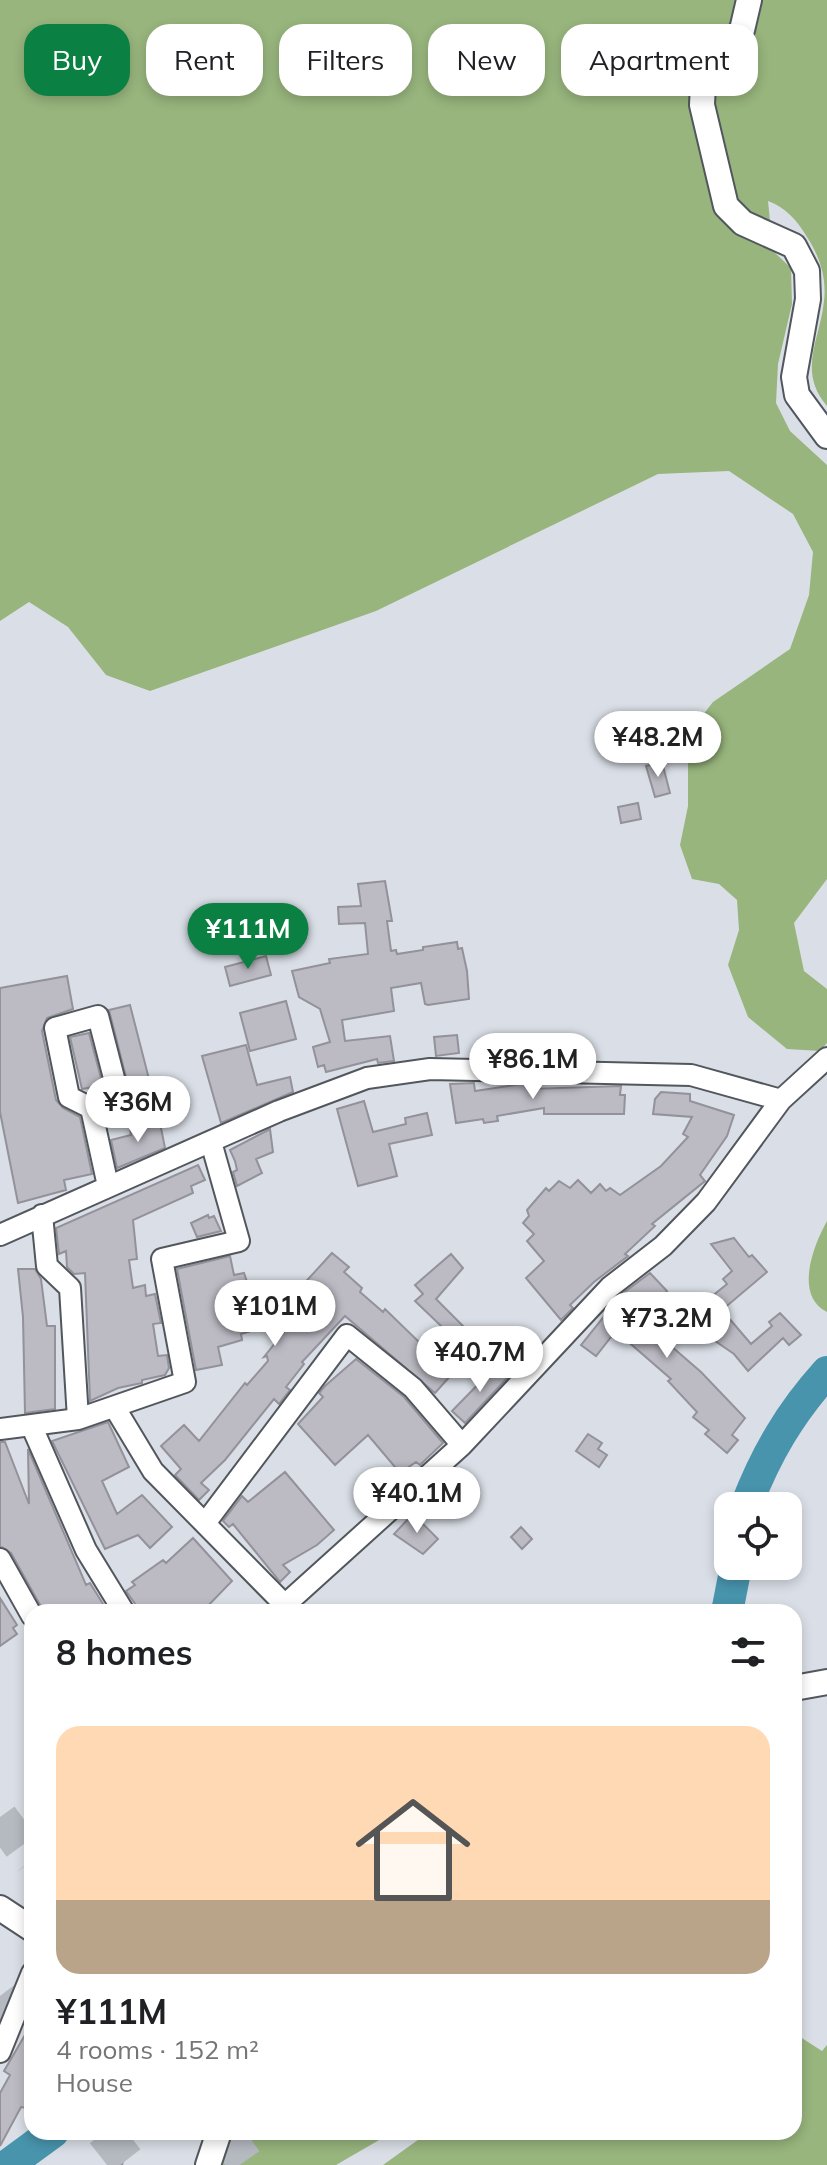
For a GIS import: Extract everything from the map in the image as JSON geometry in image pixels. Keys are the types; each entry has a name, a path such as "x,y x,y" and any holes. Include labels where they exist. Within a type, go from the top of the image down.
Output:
{"street":[{"path":"749,0 742,30 712,63 703,83 702,105 726,206 743,223 794,246 807,271 808,299 794,377 797,395 827,436"},
{"path":"285,1604 462,1445 610,1287 663,1246 706,1202 781,1100 827,1058"},
{"path":"0,1235 279,1111 367,1078 430,1069 691,1075 781,1100"},
{"path":"91,1108 108,1186"},
{"path":"0,1429 78,1419 185,1382 162,1259 239,1241 211,1142"},
{"path":"42,1215 47,1266 70,1288 78,1419"},
{"path":"206,1522 347,1335 413,1388 462,1445"},
{"path":"115,1408 153,1471 180,1502 206,1522 278,1604"},
{"path":"32,1427 86,1550 119,1604"},
{"path":"0,1559 25,1604"},
{"path":"802,1687 827,1682"},
{"path":"0,1908 24,1924"},
{"path":"0,2052 24,1993"},
{"path":"208,2165 216,2140"}],"green space":[{"path":"0,0 827,0 827,406 818,393 812,368 824,301 821,267 799,225 785,211 768,201 773,251 791,268 792,304 778,364 776,403 790,431 827,465 827,879 794,923 804,971 827,989 827,1043 820,1051 787,1049 748,1017 728,965 739,930 737,900 719,884 692,879 680,845 688,806 688,734 713,702 790,649 809,595 813,552 793,514 729,471 658,474 376,611 150,691 106,675 68,627 29,602 0,621"},
{"path":"827,1221 827,1312 817,1305 811,1295 809,1270"},
{"path":"802,2038 822,2051 827,2045 827,2165 383,2165 418,2140 802,2140"},
{"path":"230,2140 379,2140 336,2165 221,2165"}],"building":[{"path":"662,762 670,793 655,797 646,766"},
{"path":"638,803 641,819 621,823 618,807"},
{"path":"385,881 392,921 387,921 391,951 396,950 397,954 457,942 458,949 462,948 467,971 469,999 428,1005 425,1004 421,983 391,988 394,1011 342,1020 345,1041 390,1036 394,1061 378,1063 377,1059 326,1072 324,1065 318,1067 313,1047 330,1042 320,1009 299,997 292,971 330,963 329,959 368,954 365,923 339,924 338,907 361,906 358,884"},
{"path":"266,956 271,975 230,986 225,967"},
{"path":"67,976 73,1009 47,1018 42,1031 56,1100 63,1108 80,1117 92,1174 64,1180 66,1190 18,1203 0,1112 0,988"},
{"path":"286,1001 296,1039 250,1051 240,1013"},
{"path":"130,1005 149,1079 128,1085 109,1010"},
{"path":"89,1033 101,1078 93,1087 82,1089 70,1037"},
{"path":"457,1035 459,1053 436,1056 434,1037"},
{"path":"246,1045 257,1085 290,1077 293,1092 221,1123 202,1056"},
{"path":"474,1083 475,1091 521,1084 529,1084 530,1089 621,1086 620,1095 625,1095 624,1114 544,1114 544,1108 497,1116 498,1121 484,1123 483,1119 456,1123 450,1084"},
{"path":"661,1092 690,1094 690,1101 734,1115 727,1136 700,1175 705,1181 652,1224 655,1226 625,1254 628,1256 594,1282 570,1305 573,1308 561,1320 526,1278 544,1261 527,1241 534,1234 523,1223 529,1216 527,1210 546,1188 549,1191 559,1181 570,1188 578,1180 591,1193 600,1184 606,1191 610,1188 620,1195 661,1166 688,1137 683,1134 692,1117 653,1114 655,1099"},
{"path":"364,1101 373,1132 406,1124 405,1118 427,1113 432,1135 389,1144 397,1176 358,1186 337,1109"},
{"path":"160,1123 165,1148 117,1168 111,1140 131,1135 130,1128"},
{"path":"270,1129 273,1152 256,1159 262,1173 237,1186 233,1172 237,1170 230,1150"},
{"path":"198,1165 205,1180 191,1186 193,1193 133,1220 137,1259 129,1260 133,1288 145,1285 146,1296 155,1294 161,1323 153,1324 158,1356 167,1355 169,1368 165,1375 118,1388 90,1401 85,1273 74,1274 67,1267 66,1251 59,1254 56,1228"},
{"path":"208,1215 209,1218 214,1216 221,1231 197,1237 191,1223"},
{"path":"734,1238 749,1257 752,1255 767,1272 722,1310 751,1344 772,1326 769,1322 780,1313 801,1335 789,1345 783,1338 748,1371 734,1354 705,1334 689,1315 727,1284 723,1279 732,1271 711,1244"},
{"path":"332,1253 349,1267 344,1272 362,1288 360,1292 383,1312 385,1309 452,1374 435,1393 345,1316 302,1362 304,1364 286,1387 290,1390 279,1404 274,1399 225,1460 201,1483 209,1490 199,1500 175,1475 181,1469 161,1446 184,1425 199,1441 245,1383 247,1385 268,1361 267,1356 264,1357 295,1318 241,1334 242,1340 218,1347 222,1365 196,1370 177,1269 230,1256 234,1275 244,1273 254,1303 300,1288"},
{"path":"451,1254 463,1268 436,1299 474,1337 463,1347 415,1301 423,1294 415,1285"},
{"path":"18,1269 35,1269 41,1279 47,1326 55,1326 55,1409 25,1413 23,1317"},
{"path":"650,1273 667,1291 641,1320 701,1372 745,1418 732,1435 738,1440 727,1453 705,1434 709,1430 693,1417 697,1412 668,1381 671,1379 618,1333 615,1332 596,1356 581,1345 622,1294"},
{"path":"356,1359 404,1397 443,1443 420,1465 416,1462 400,1473 368,1435 335,1465 298,1424 323,1397 319,1393 325,1386"},
{"path":"497,1365 509,1376 465,1423 452,1411"},
{"path":"108,1422 129,1467 102,1481 117,1514 142,1495 172,1527 150,1548 138,1535 105,1549 52,1441"},
{"path":"588,1434 602,1443 598,1449 607,1455 599,1467 576,1451"},
{"path":"0,1442 5,1442 29,1504 28,1449 86,1585 90,1583 103,1604 40,1604 11,1553 0,1546"},
{"path":"285,1472 334,1530 317,1545 283,1565 290,1572 280,1582 233,1524 229,1527 223,1521 242,1496 248,1502"},
{"path":"416,1517 438,1539 423,1554 394,1534 409,1518 412,1521"},
{"path":"521,1527 532,1539 522,1549 511,1537"},
{"path":"193,1538 232,1581 210,1604 135,1604 126,1591 135,1585 132,1582 163,1560 166,1563"},
{"path":"0,1598 17,1625 13,1628 17,1634 0,1646"},
{"path":"24,2037 24,2108 21,2107 0,2146 0,2093 10,2075 4,2071"},
{"path":"116,2140 129,2140 122,2165 108,2165"}],"waterway":[{"path":"752,1492 780,1435 827,1372"},
{"path":"729,1604 733,1580"},
{"path":"8,2165 42,2140"}],"tunnel":[{"path":"0,1817 24,1850"},
{"path":"0,1996 24,2028"},
{"path":"110,2140 130,2165"},
{"path":"230,2140 247,2165"}]}
